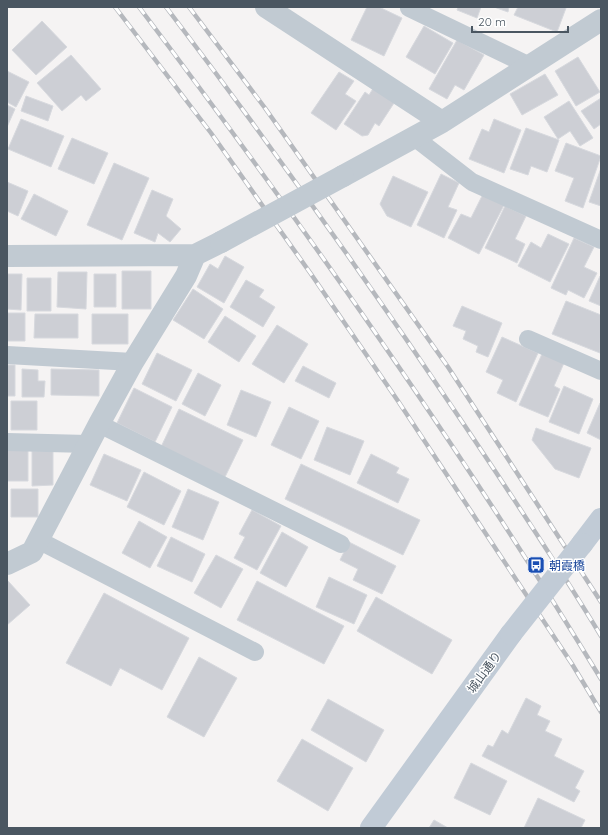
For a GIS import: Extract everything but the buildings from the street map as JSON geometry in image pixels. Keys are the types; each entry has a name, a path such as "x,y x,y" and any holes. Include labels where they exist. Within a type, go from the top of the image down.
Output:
{"street":[{"path":"266,7 442,122"},
{"path":"7,256 195,255 442,122 601,20"},
{"path":"7,564 32,552 88,444 133,362 186,276 195,255"},
{"name":"城山通り","path":"371,828 511,634 601,519"}],"lane":[{"path":"409,8 530,66"},
{"path":"414,137 472,182 601,240"},
{"path":"528,339 601,371"},
{"path":"7,355 133,362"},
{"path":"99,424 341,544"},
{"path":"7,442 88,444"},
{"path":"38,540 255,652"}],"railway":[{"path":"115,7 211,133 311,274 398,401 572,664 601,712"},
{"path":"139,7 261,171 379,337 492,507 601,679"},
{"path":"166,7 281,162 393,320 517,504 601,636"},
{"path":"189,7 265,108 448,367 601,602"}],"place":[{"name":"朝霞橋","path":"536,565"}]}
